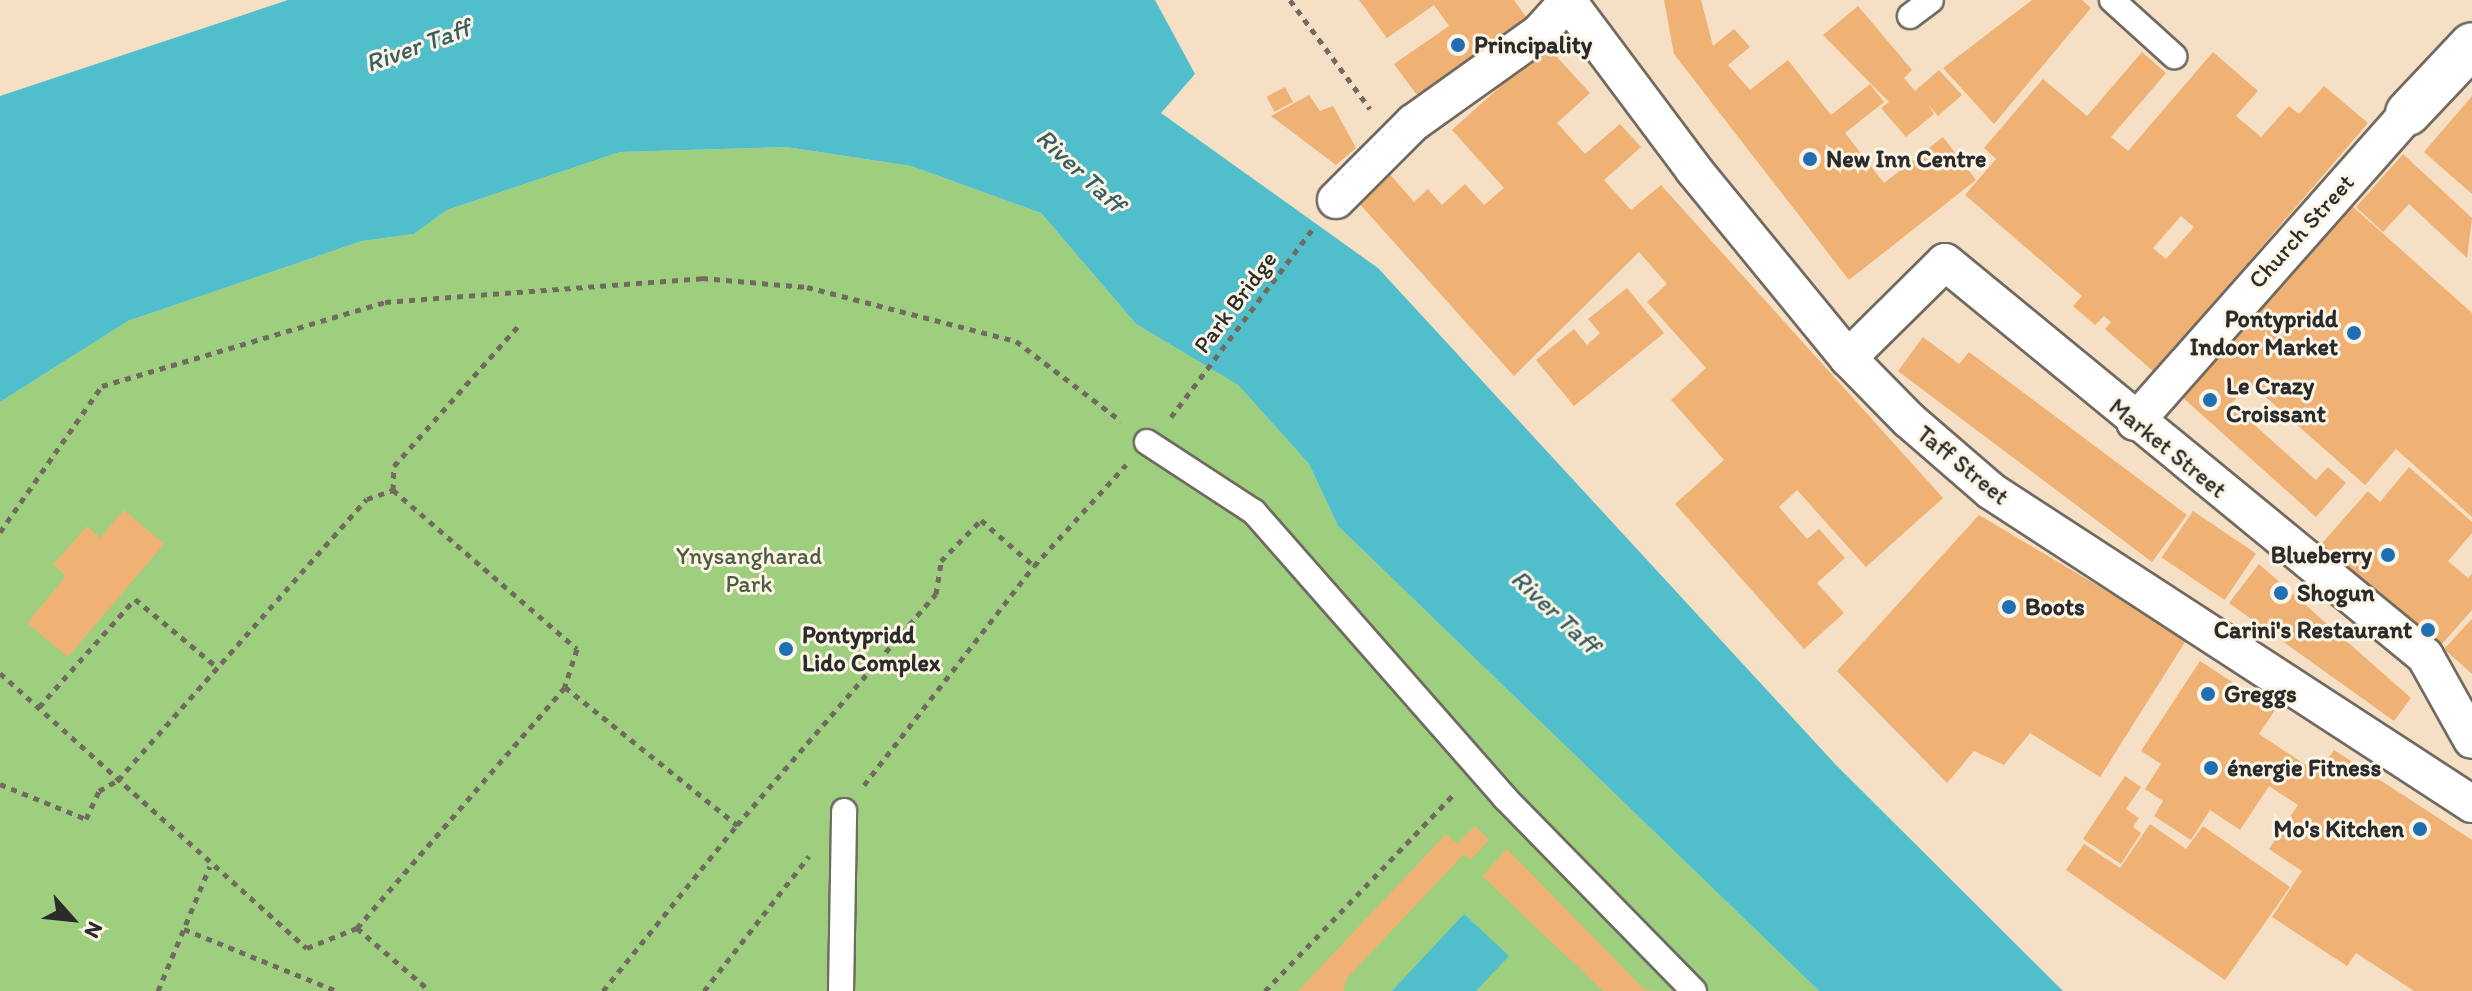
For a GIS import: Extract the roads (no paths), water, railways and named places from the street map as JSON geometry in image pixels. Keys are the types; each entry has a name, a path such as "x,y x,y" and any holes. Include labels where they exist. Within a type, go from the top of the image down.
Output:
{"street":[{"path":"1336,200 1395,142 1539,33 1568,0"},
{"name":"Taff Street","path":"1568,0 1848,358 1991,491 2472,804"},
{"name":"Church Street","path":"2135,422 2472,45"},
{"name":"Market Street","path":"1848,358 1945,262 2135,422 2425,656 2472,740"}],"lane":[{"path":"1910,16 1931,0"},
{"path":"2112,0 2174,56"},
{"path":"1155,434 1254,512 1479,769 1694,991"},
{"path":"841,991 844,811"}],"water":[{"name":"River Taff","path":"288,0 1155,0 1195,74 1161,113 1378,268 1836,765 2063,991 1819,991 1338,526 1309,464 1238,385 1136,324 1041,213 911,166 786,147 620,152 447,210 414,234 362,241 128,321 0,402 0,96"},
{"path":"1464,914 1509,956 1476,991 1392,991"}],"place":[{"name":"Principality","path":"1458,45"},
{"name":"New Inn Centre","path":"1810,159"},
{"name":"Pontypridd Indoor Market","path":"2354,333"},
{"name":"Le Crazy Croissant","path":"2210,400"},
{"name":"Blueberry","path":"2388,555"},
{"name":"Shogun","path":"2281,593"},
{"name":"Boots","path":"2009,607"},
{"name":"Carini's Restaurant","path":"2428,630"},
{"name":"Pontypridd Lido Complex","path":"786,649"},
{"name":"Greggs","path":"2208,694"},
{"name":"énergie Fitness","path":"2211,768"},
{"name":"Mo's Kitchen","path":"2420,829"}],"park label":[{"name":"Ynysangharad Park","path":"749,570"}]}
